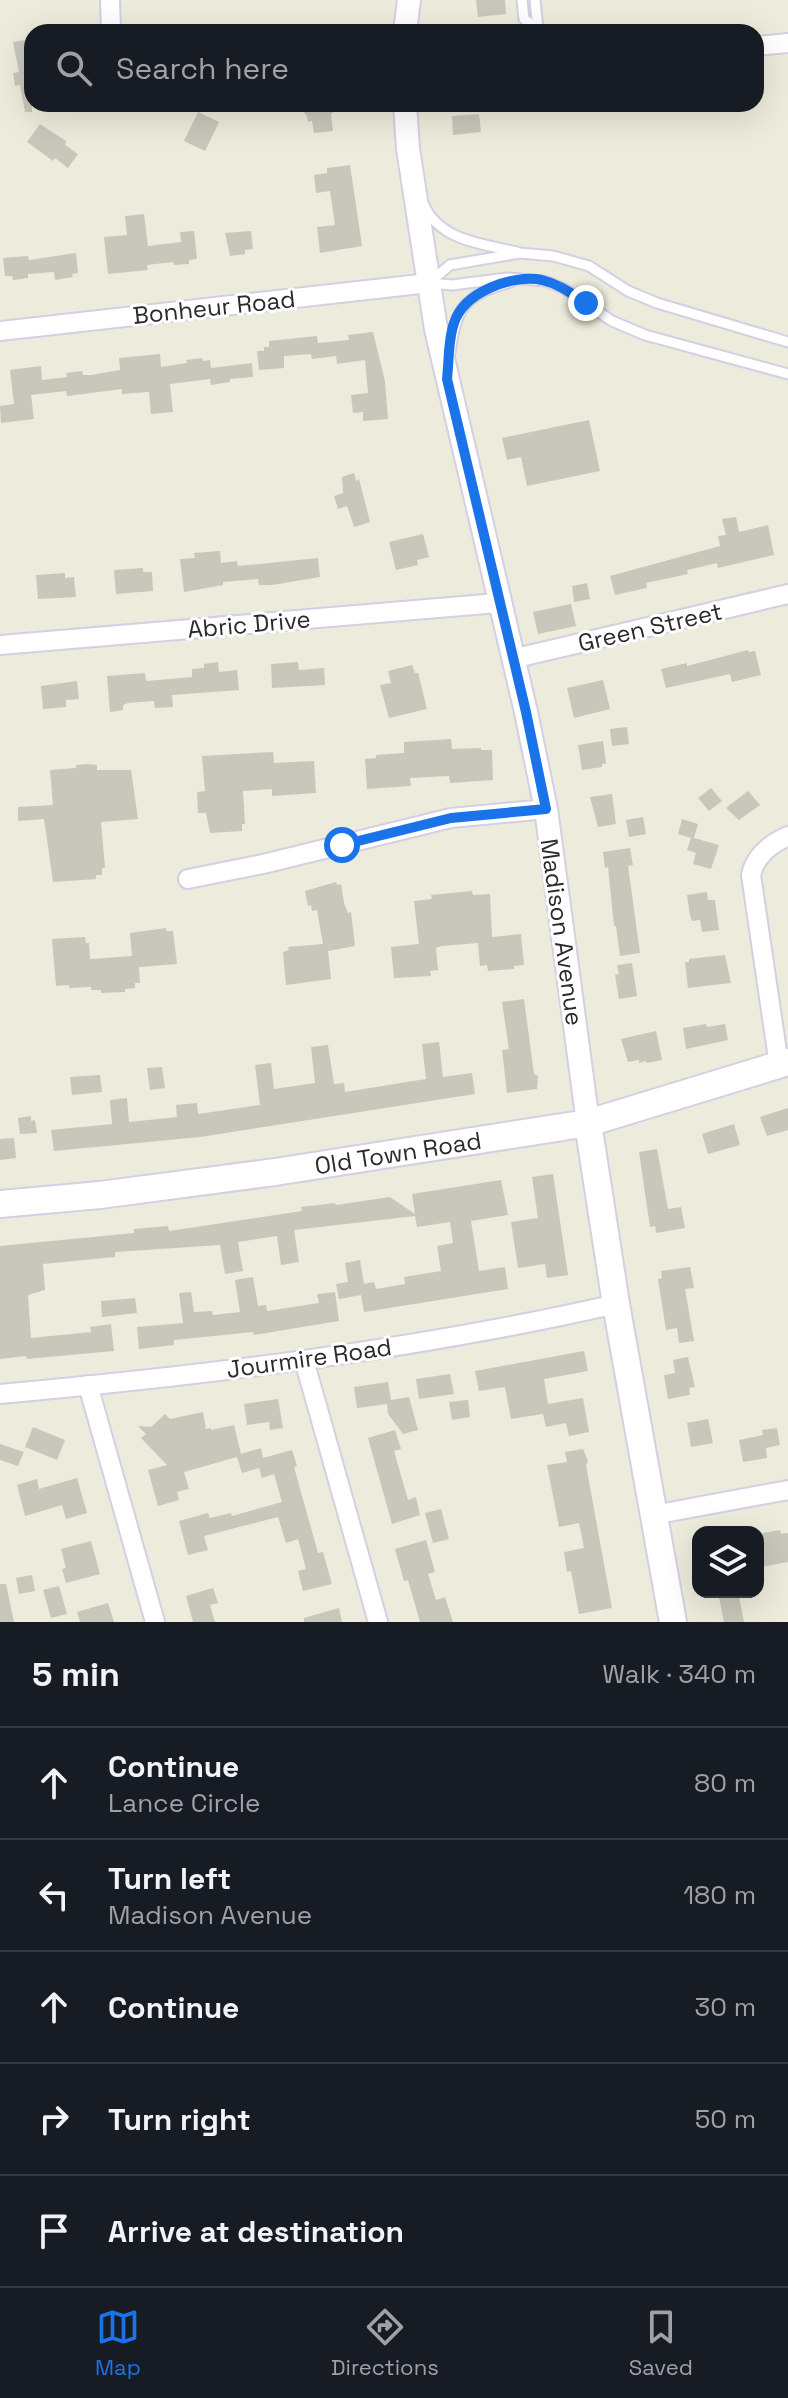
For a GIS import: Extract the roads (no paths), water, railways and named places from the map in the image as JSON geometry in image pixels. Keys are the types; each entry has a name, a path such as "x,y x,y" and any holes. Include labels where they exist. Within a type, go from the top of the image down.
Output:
{"main road":[{"name":"Old Town Road","path":"0,1204 100,1195 275,1172 588,1123 784,1063"},
{"name":"Madison Avenue","path":"588,1123 616,1304 673,1622"}],"street":[{"path":"110,0 111,24"},
{"path":"406,24 409,0"},
{"path":"764,45 788,43"},
{"name":"Madison Avenue","path":"406,112 408,149 447,379 546,809 588,1123"},
{"name":"Bonheur Road","path":"0,331 429,283"},
{"name":"Green Street","path":"512,659 788,594"},
{"name":"Abric Drive","path":"0,645 498,603"},
{"path":"188,879 451,818 546,809"},
{"path":"784,1063 751,875 761,854 788,836"},
{"name":"Jourmire Road","path":"0,1394 183,1376 304,1360 511,1328 616,1304"},
{"path":"304,1360 378,1622"},
{"path":"88,1385 155,1622"},
{"path":"653,1515 788,1490"}],"lane":[{"path":"522,0 524,19 530,24"},
{"path":"535,0 537,24"},
{"path":"415,186 427,213 446,232 520,253 553,256 589,266 628,291 657,303 788,342"},
{"path":"429,283 450,265 520,253"},
{"path":"429,283 452,285 526,278 545,281 563,288 612,321 645,335 788,374"},
{"path":"447,379 453,324 470,299 494,287 526,278"}]}
